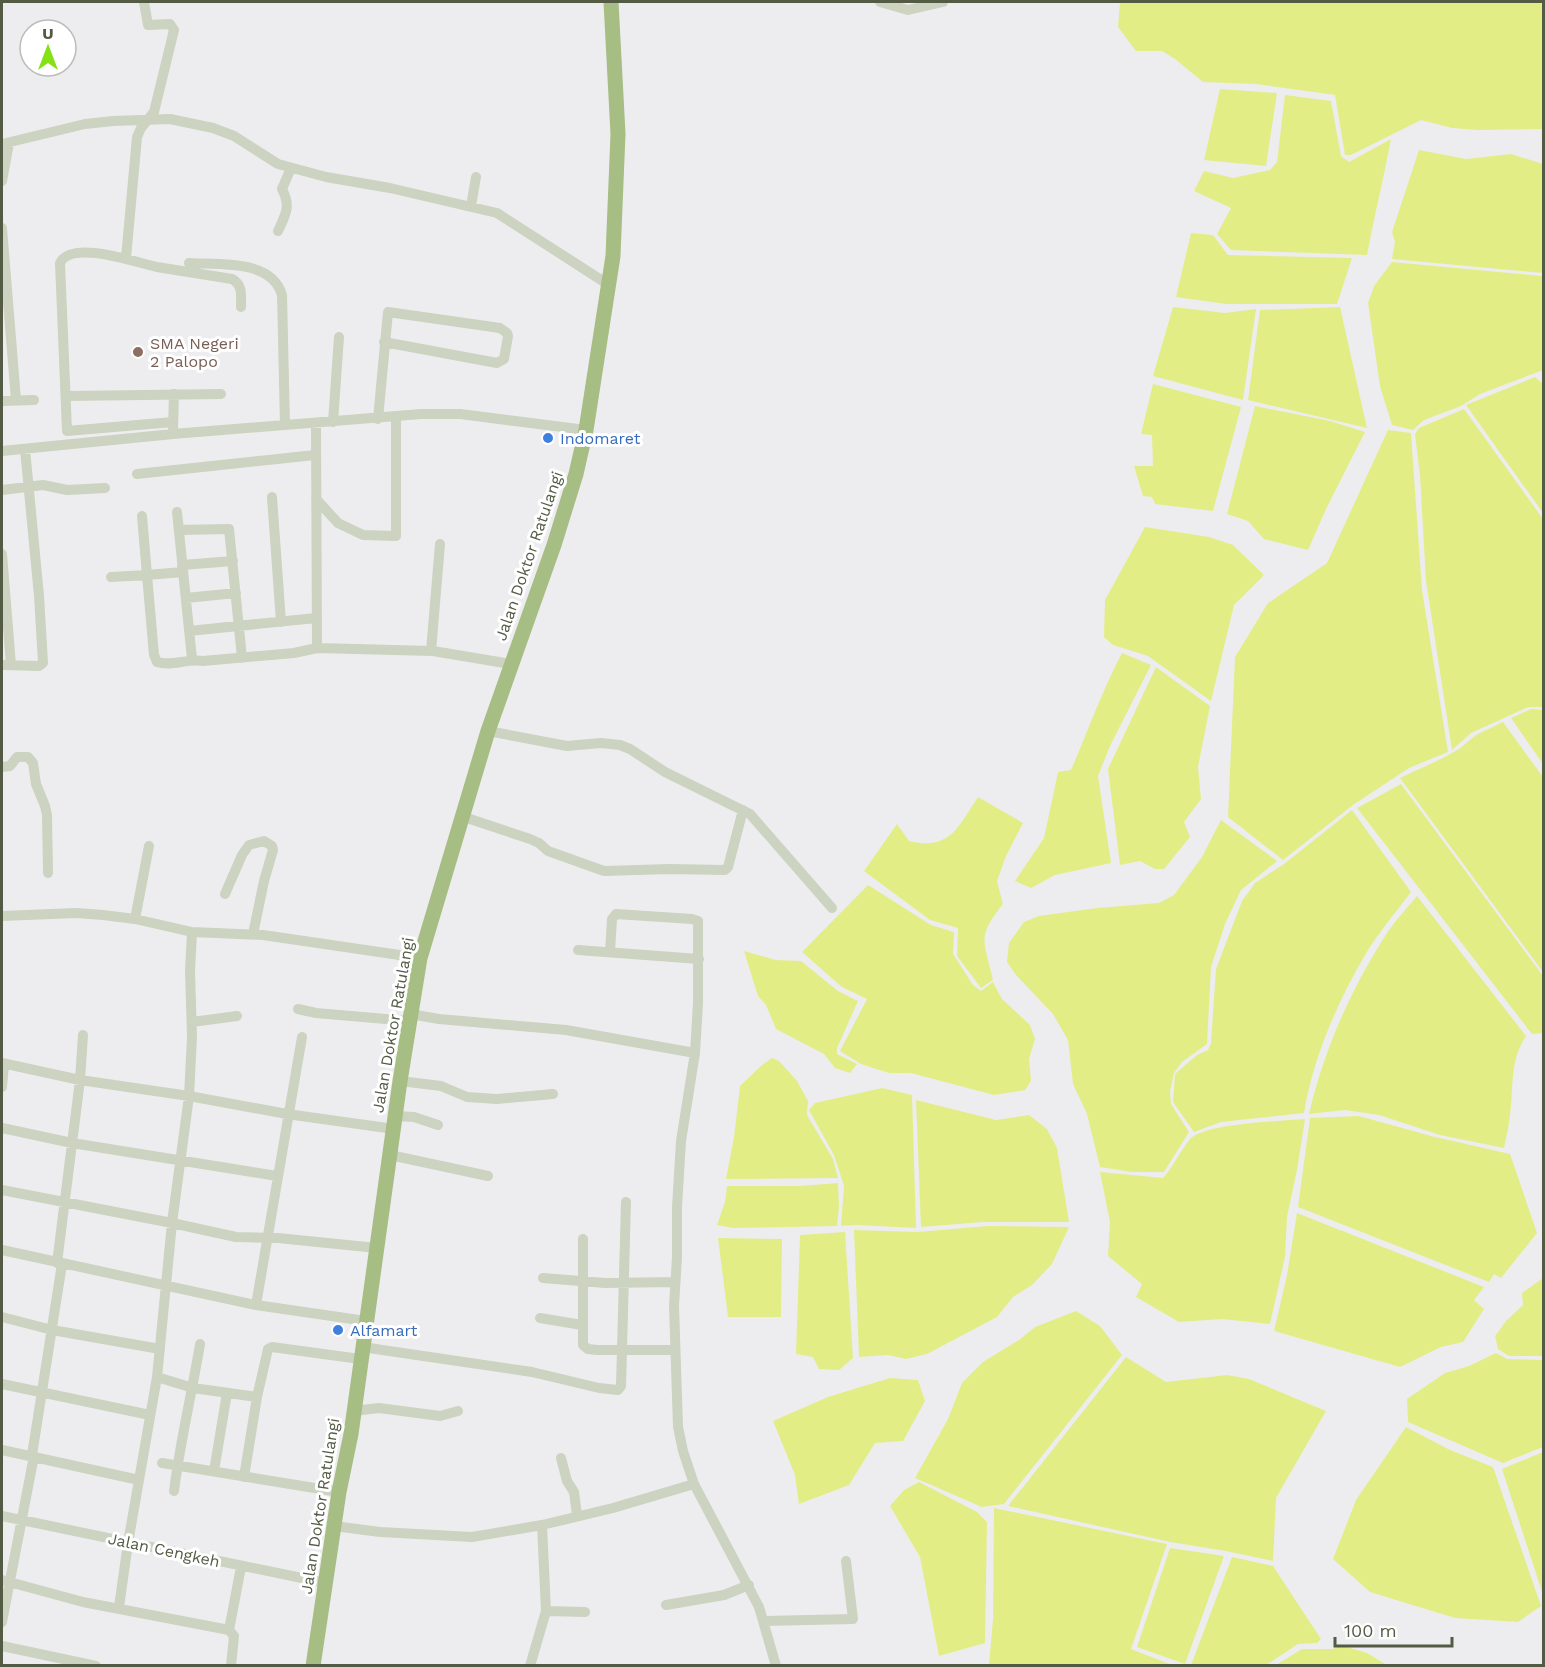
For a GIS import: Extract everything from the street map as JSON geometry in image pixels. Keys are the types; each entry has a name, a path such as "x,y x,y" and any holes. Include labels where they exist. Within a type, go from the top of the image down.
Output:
{"highway":[{"name":"Jalan Doktor Ratulangi","path":"313,1665 420,958 488,731 554,546 576,474 586,430 613,261 618,134 611,2"}],"street":[{"path":"126,258 137,137 154,112 174,30 170,24 148,25 144,2"},
{"path":"880,2 908,10 943,2"},
{"path":"2,181 5,143 85,124 170,119 213,128 234,136 278,164 291,168 326,177 472,202 503,216 609,285"},
{"path":"278,231 287,207 282,189 291,168"},
{"path":"472,202 476,177"},
{"path":"2,228 3,286 16,400"},
{"path":"68,444 60,263 62,259 70,254 81,253 126,258 154,266 232,279 238,283 241,291 241,307"},
{"path":"189,263 248,266 264,273 280,288 285,425"},
{"path":"378,419 384,342 389,312 500,328 508,336 504,359 497,363 384,342"},
{"path":"333,422 339,337"},
{"path":"173,434 174,394"},
{"path":"67,396 221,394"},
{"path":"2,401 34,400"},
{"path":"2,451 173,434 421,414 460,414 586,430"},
{"path":"316,499 338,523 363,535 396,536 396,417"},
{"path":"67,430 173,422"},
{"path":"316,423 317,648"},
{"path":"2,554 6,665 39,666 43,663 39,591 25,449"},
{"path":"137,474 315,455"},
{"path":"2,490 51,486 67,490 105,488"},
{"path":"272,497 281,622"},
{"path":"177,512 192,659"},
{"path":"142,516 154,655 157,662 164,664 192,659 203,661 242,658 294,653 317,648 431,651 511,664"},
{"path":"179,530 229,528 242,658"},
{"path":"431,651 440,544"},
{"path":"111,577 147,575 233,561"},
{"path":"186,598 236,593"},
{"path":"189,631 316,618"},
{"path":"488,731 567,746 602,743 621,745 665,772 750,814 832,908"},
{"path":"2,767 10,766 17,757 28,757 33,763 36,784 47,815 48,873"},
{"path":"461,816 530,839 548,851 604,871 724,870 728,867 743,810"},
{"path":"225,894 242,855 249,845 264,841 272,846 273,850 253,934"},
{"path":"135,919 149,846"},
{"path":"610,952 613,915 620,913 698,921 699,959 695,1053 681,1141 675,1282 675,1350 680,1440 694,1484 749,1585 764,1621 776,1665"},
{"path":"2,916 76,914 135,919 192,932 253,934 420,958"},
{"path":"119,1607 157,1377 172,1223 189,1096 192,932"},
{"path":"578,950 699,959"},
{"path":"298,1009 316,1013 439,1019 566,1030 695,1053"},
{"path":"192,1022 237,1016"},
{"path":"2,1622 5,1581 22,1520 52,1330 83,1035"},
{"path":"256,1305 302,1037"},
{"path":"2,1087 3,1064 80,1080 189,1096 287,1114 395,1122 414,1118 438,1125"},
{"path":"400,1081 441,1086 467,1097 497,1099 553,1094"},
{"path":"2,1128 72,1143 277,1176"},
{"path":"390,1155 488,1176"},
{"path":"2,1190 236,1237 377,1248"},
{"path":"244,1477 257,1397 270,1348 361,1353 532,1372 618,1390 621,1386 623,1351 626,1202"},
{"path":"583,1239 582,1342 585,1347 623,1351 675,1350"},
{"path":"2,1250 165,1287 256,1305 366,1322"},
{"path":"543,1278 582,1282 675,1282"},
{"path":"2,1317 52,1330 160,1349"},
{"path":"540,1318 582,1325"},
{"path":"174,1491 200,1344"},
{"path":"157,1377 193,1388 257,1397"},
{"path":"2,1384 150,1415"},
{"path":"214,1471 227,1393"},
{"path":"353,1411 379,1408 440,1416 458,1411"},
{"path":"2,1450 139,1480"},
{"path":"561,1458 567,1481 574,1492 578,1515"},
{"path":"162,1463 339,1492"},
{"path":"334,1526 380,1532 472,1537 542,1525 613,1508 694,1484"},
{"name":"Jalan Cengkeh","path":"2,1516 326,1583"},
{"path":"530,1665 546,1611 542,1525"},
{"path":"764,1621 853,1619 846,1560"},
{"path":"229,1630 241,1567"},
{"path":"5,1581 83,1602 119,1607 229,1630 234,1636 231,1665"},
{"path":"666,1605 724,1595 749,1585"},
{"path":"546,1611 585,1612"},
{"path":"2,1646 96,1665"}],"shaded area":[{"path":"1120,2 1543,2 1543,129 1478,130 1452,128 1421,120 1351,155 1345,155 1335,95 1256,84 1203,82 1162,51 1136,51 1118,27"},
{"path":"1220,89 1277,93 1266,166 1204,160"},
{"path":"1285,95 1331,101 1341,156 1349,162 1391,139 1367,255 1231,250 1217,234 1231,208 1194,191 1204,171 1233,178 1270,170 1277,162"},
{"path":"1419,150 1466,159 1511,154 1543,164 1543,273 1392,259 1395,242 1392,232"},
{"path":"1191,233 1213,235 1228,255 1352,258 1337,304 1226,304 1176,297"},
{"path":"1392,262 1543,276 1543,370 1480,394 1461,406 1424,420 1413,430 1392,425 1380,386 1368,303 1374,286"},
{"path":"1173,307 1225,313 1256,309 1243,400 1153,376"},
{"path":"1340,307 1367,428 1248,400 1260,310"},
{"path":"1535,377 1543,384 1543,513 1466,405"},
{"path":"1153,384 1241,407 1213,511 1155,504 1152,497 1143,496 1134,466 1153,466 1152,435 1141,434"},
{"path":"1255,406 1330,421 1365,432 1308,550 1264,539 1248,521 1227,514"},
{"path":"1464,409 1543,519 1544,707 1528,707 1471,733 1452,750 1426,581 1420,476 1415,434 1419,428"},
{"path":"1388,430 1411,433 1422,590 1448,752 1409,768 1353,805 1283,860 1228,817 1235,657 1268,603 1327,563"},
{"path":"1145,527 1209,537 1233,545 1264,575 1234,605 1211,701 1148,656 1113,645 1104,637 1105,600"},
{"path":"1122,653 1151,665 1110,746 1098,776 1111,863 1055,875 1031,888 1015,881 1044,838 1058,772 1071,770"},
{"path":"1156,667 1210,706 1198,767 1201,799 1184,822 1190,837 1164,869 1155,869 1140,861 1120,865 1108,769"},
{"path":"1531,709 1543,710 1543,764 1511,718"},
{"path":"1503,722 1543,777 1543,972 1400,778 1443,758 1476,735"},
{"path":"1401,784 1543,976 1543,1033 1532,1034 1357,808"},
{"path":"978,797 1023,823 1006,856 997,881 1003,904 994,915 984,940 993,980 981,988 957,956 958,928 930,920 864,871 897,824 909,841 934,843 944,839 958,827"},
{"path":"1352,810 1411,892 1370,947 1345,992 1320,1051 1304,1113 1221,1122 1194,1132 1173,1102 1175,1074 1197,1055 1208,1050 1211,1043 1216,969 1242,901 1255,883 1284,864"},
{"path":"1221,820 1277,861 1241,890 1225,924 1211,967 1207,1044 1182,1062 1174,1073 1170,1091 1171,1104 1189,1132 1164,1172 1132,1172 1100,1167 1087,1114 1073,1084 1068,1040 1053,1014 1016,975 1007,962 1009,943 1024,922 1039,916 1159,903 1174,895 1202,857"},
{"path":"868,885 931,925 954,932 953,954 973,985 981,991 993,982 1002,999 1030,1025 1035,1039 1029,1059 1031,1081 1025,1090 994,1095 911,1073 889,1073 861,1064 840,1051 867,999 842,987 802,952"},
{"path":"1417,896 1526,1036 1517,1055 1513,1075 1510,1119 1504,1148 1440,1135 1379,1115 1345,1110 1309,1114 1330,1044 1360,978 1385,936"},
{"path":"744,951 776,960 801,961 838,991 858,1001 837,1048 837,1054 857,1064 850,1073 835,1068 824,1054 776,1029 766,1005 758,996"},
{"path":"772,1058 779,1061 797,1081 808,1101 807,1115 833,1159 838,1178 726,1179 740,1086"},
{"path":"882,1088 912,1095 916,1228 841,1226 844,1186 834,1155 809,1110 815,1103"},
{"path":"916,1100 996,1120 1029,1115 1047,1129 1057,1148 1069,1222 983,1222 921,1227"},
{"path":"1359,1116 1431,1136 1510,1154 1537,1233 1501,1278 1494,1274 1489,1282 1298,1207 1310,1118"},
{"path":"1305,1119 1287,1217 1285,1257 1270,1324 1222,1319 1179,1322 1136,1297 1142,1284 1108,1256 1110,1222 1100,1172 1163,1178 1190,1139 1198,1134 1227,1126"},
{"path":"838,1183 837,1226 733,1228 717,1225 725,1202 727,1186 799,1186"},
{"path":"1297,1213 1484,1287 1474,1300 1484,1309 1463,1342 1441,1347 1400,1367 1274,1331 1287,1275"},
{"path":"988,1226 1069,1227 1052,1264 1032,1285 1013,1297 997,1317 927,1354 906,1359 888,1355 859,1357 854,1230 917,1232"},
{"path":"845,1232 853,1358 839,1370 819,1369 813,1357 796,1354 800,1235"},
{"path":"718,1238 782,1239 781,1317 728,1317"},
{"path":"1543,1278 1543,1356 1509,1356 1498,1349 1495,1336 1506,1321 1523,1305 1522,1293"},
{"path":"1076,1311 1100,1326 1122,1355 1004,1504 982,1507 915,1478 948,1419 962,1383 983,1362 1019,1340 1035,1327"},
{"path":"1496,1353 1507,1359 1543,1360 1543,1447 1503,1463 1408,1422 1407,1399 1445,1373 1469,1366"},
{"path":"1126,1357 1166,1382 1227,1375 1249,1379 1326,1411 1276,1498 1273,1561 1170,1542 1008,1506"},
{"path":"890,1378 918,1380 925,1401 903,1441 875,1443 849,1485 799,1504 795,1475 773,1421 828,1397"},
{"path":"1406,1427 1450,1450 1493,1467 1541,1606 1518,1622 1455,1618 1370,1592 1333,1559 1356,1500"},
{"path":"1543,1452 1543,1595 1502,1469"},
{"path":"919,1482 977,1512 987,1522 985,1643 939,1656 920,1557 890,1506 904,1490"},
{"path":"994,1508 1167,1544 1131,1649 1172,1665 989,1665 993,1619"},
{"path":"1170,1548 1224,1556 1185,1664 1137,1647"},
{"path":"1232,1557 1273,1566 1321,1639 1317,1643 1298,1644 1266,1665 1191,1665"},
{"path":"1340,1645 1367,1653 1387,1665 1276,1665 1302,1649 1333,1649"}],"place":[{"name":"SMA Negeri 2 Palopo","path":"138,352"},
{"name":"Indomaret","path":"548,438"},
{"name":"Alfamart","path":"338,1330"}]}
